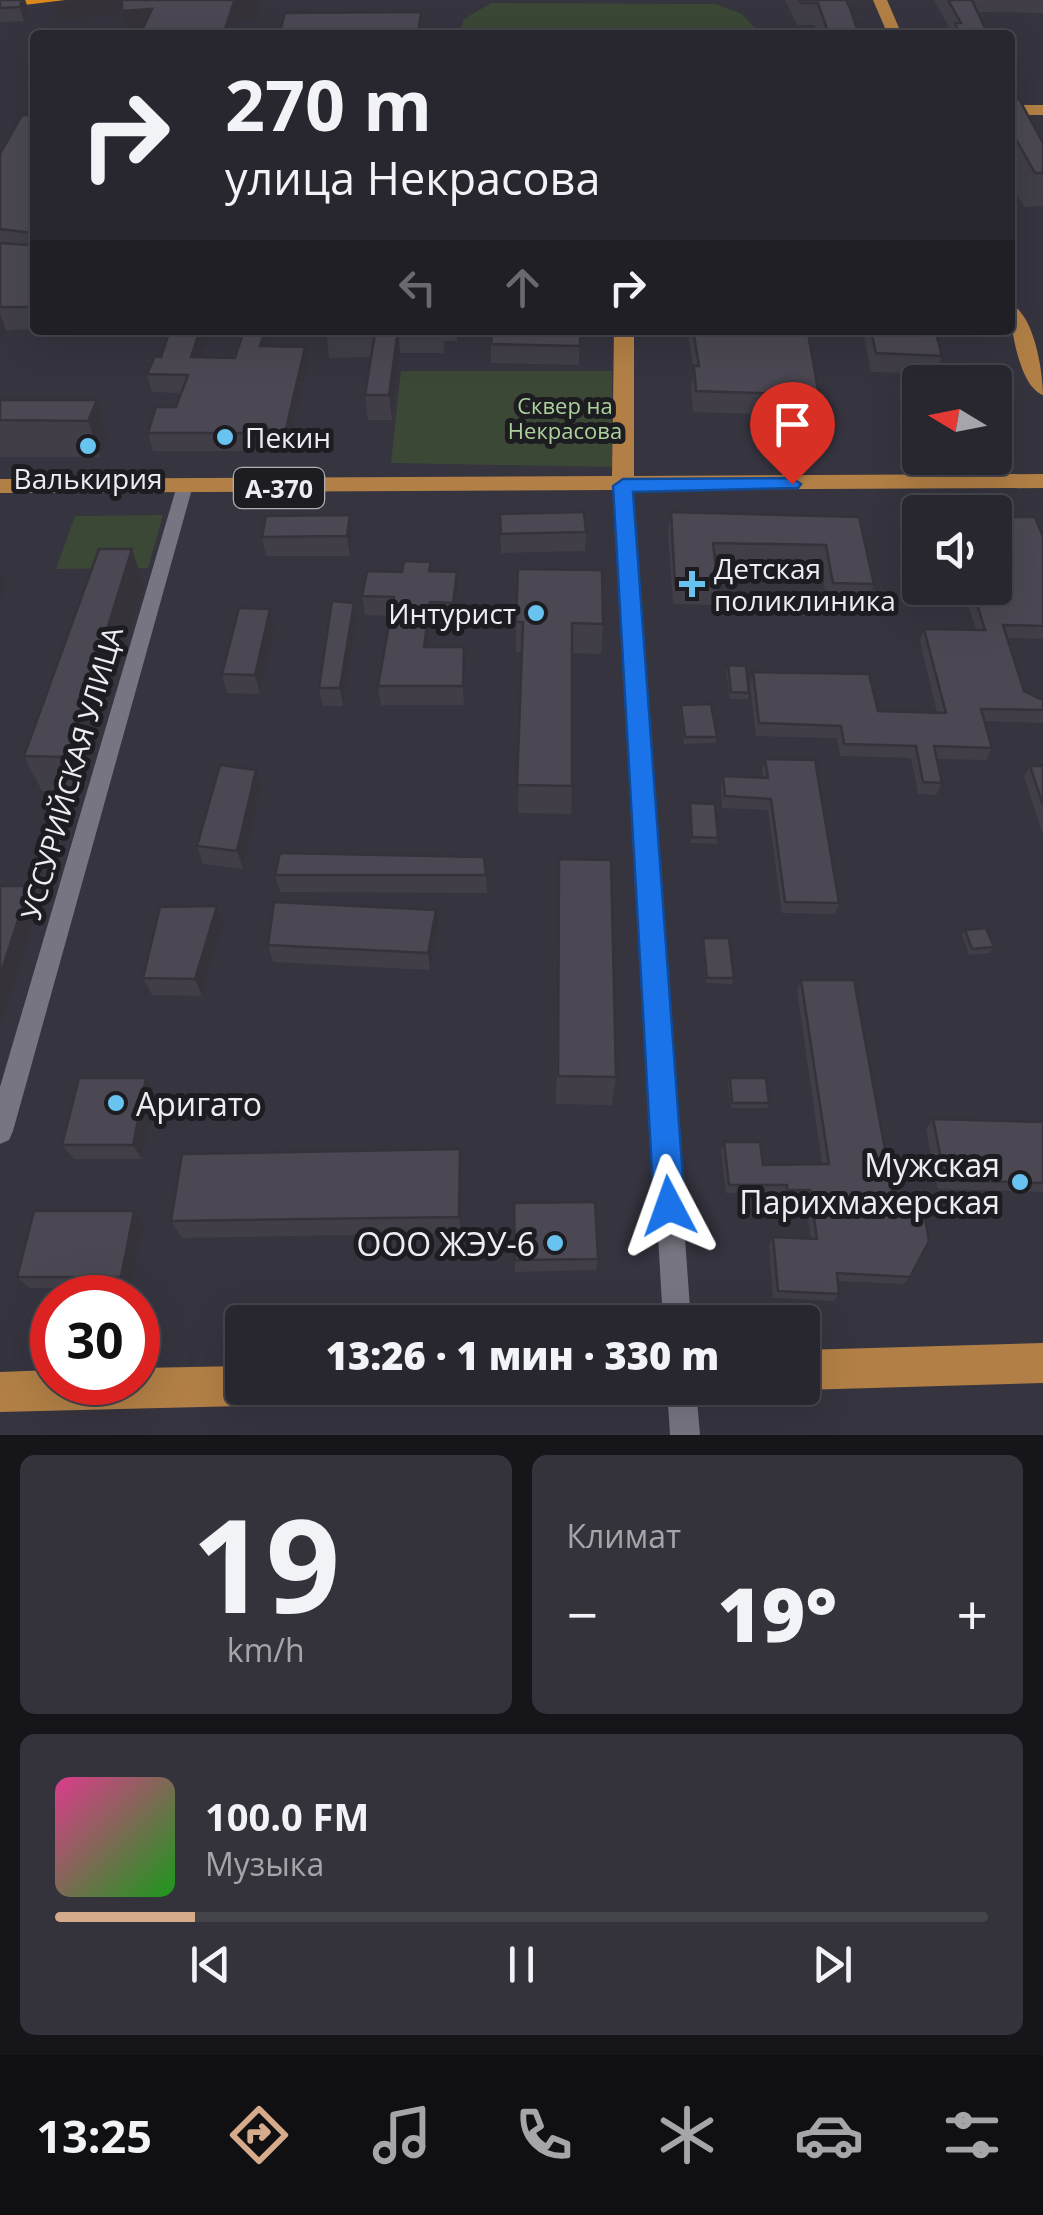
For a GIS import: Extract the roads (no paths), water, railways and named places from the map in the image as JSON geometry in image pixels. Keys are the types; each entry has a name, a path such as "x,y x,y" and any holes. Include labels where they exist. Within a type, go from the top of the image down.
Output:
{"highway":[{"path":"0,4 58,0"}],"main road":[{"path":"880,0 894,30"},
{"path":"1015,110 1043,110"},
{"path":"1015,322 1043,390"},
{"path":"623,486 624,335"},
{"name":"А-370","path":"0,486 1043,481"},
{"path":"820,1369 1043,1363"},
{"path":"0,1392 225,1386"}],"street":[{"path":"623,486 676,1305"},
{"name":"УССУРИЙСКАЯ УЛИЦА","path":"0,1131 184,488"},
{"path":"683,1405 685,1435"}],"place":[{"name":"Пекин","path":"225,437"},
{"name":"Валькирия","path":"88,446"},
{"name":"Детская поликлиника","path":"692,584"},
{"name":"Интурист","path":"536,613"},
{"name":"Аригато","path":"116,1103"},
{"name":"Мужская Парихмахерская","path":"1020,1182"},
{"name":"ООО ЖЭУ-6","path":"555,1243"}],"park label":[{"name":"Сквер на Некрасова","path":"565,418"}]}
